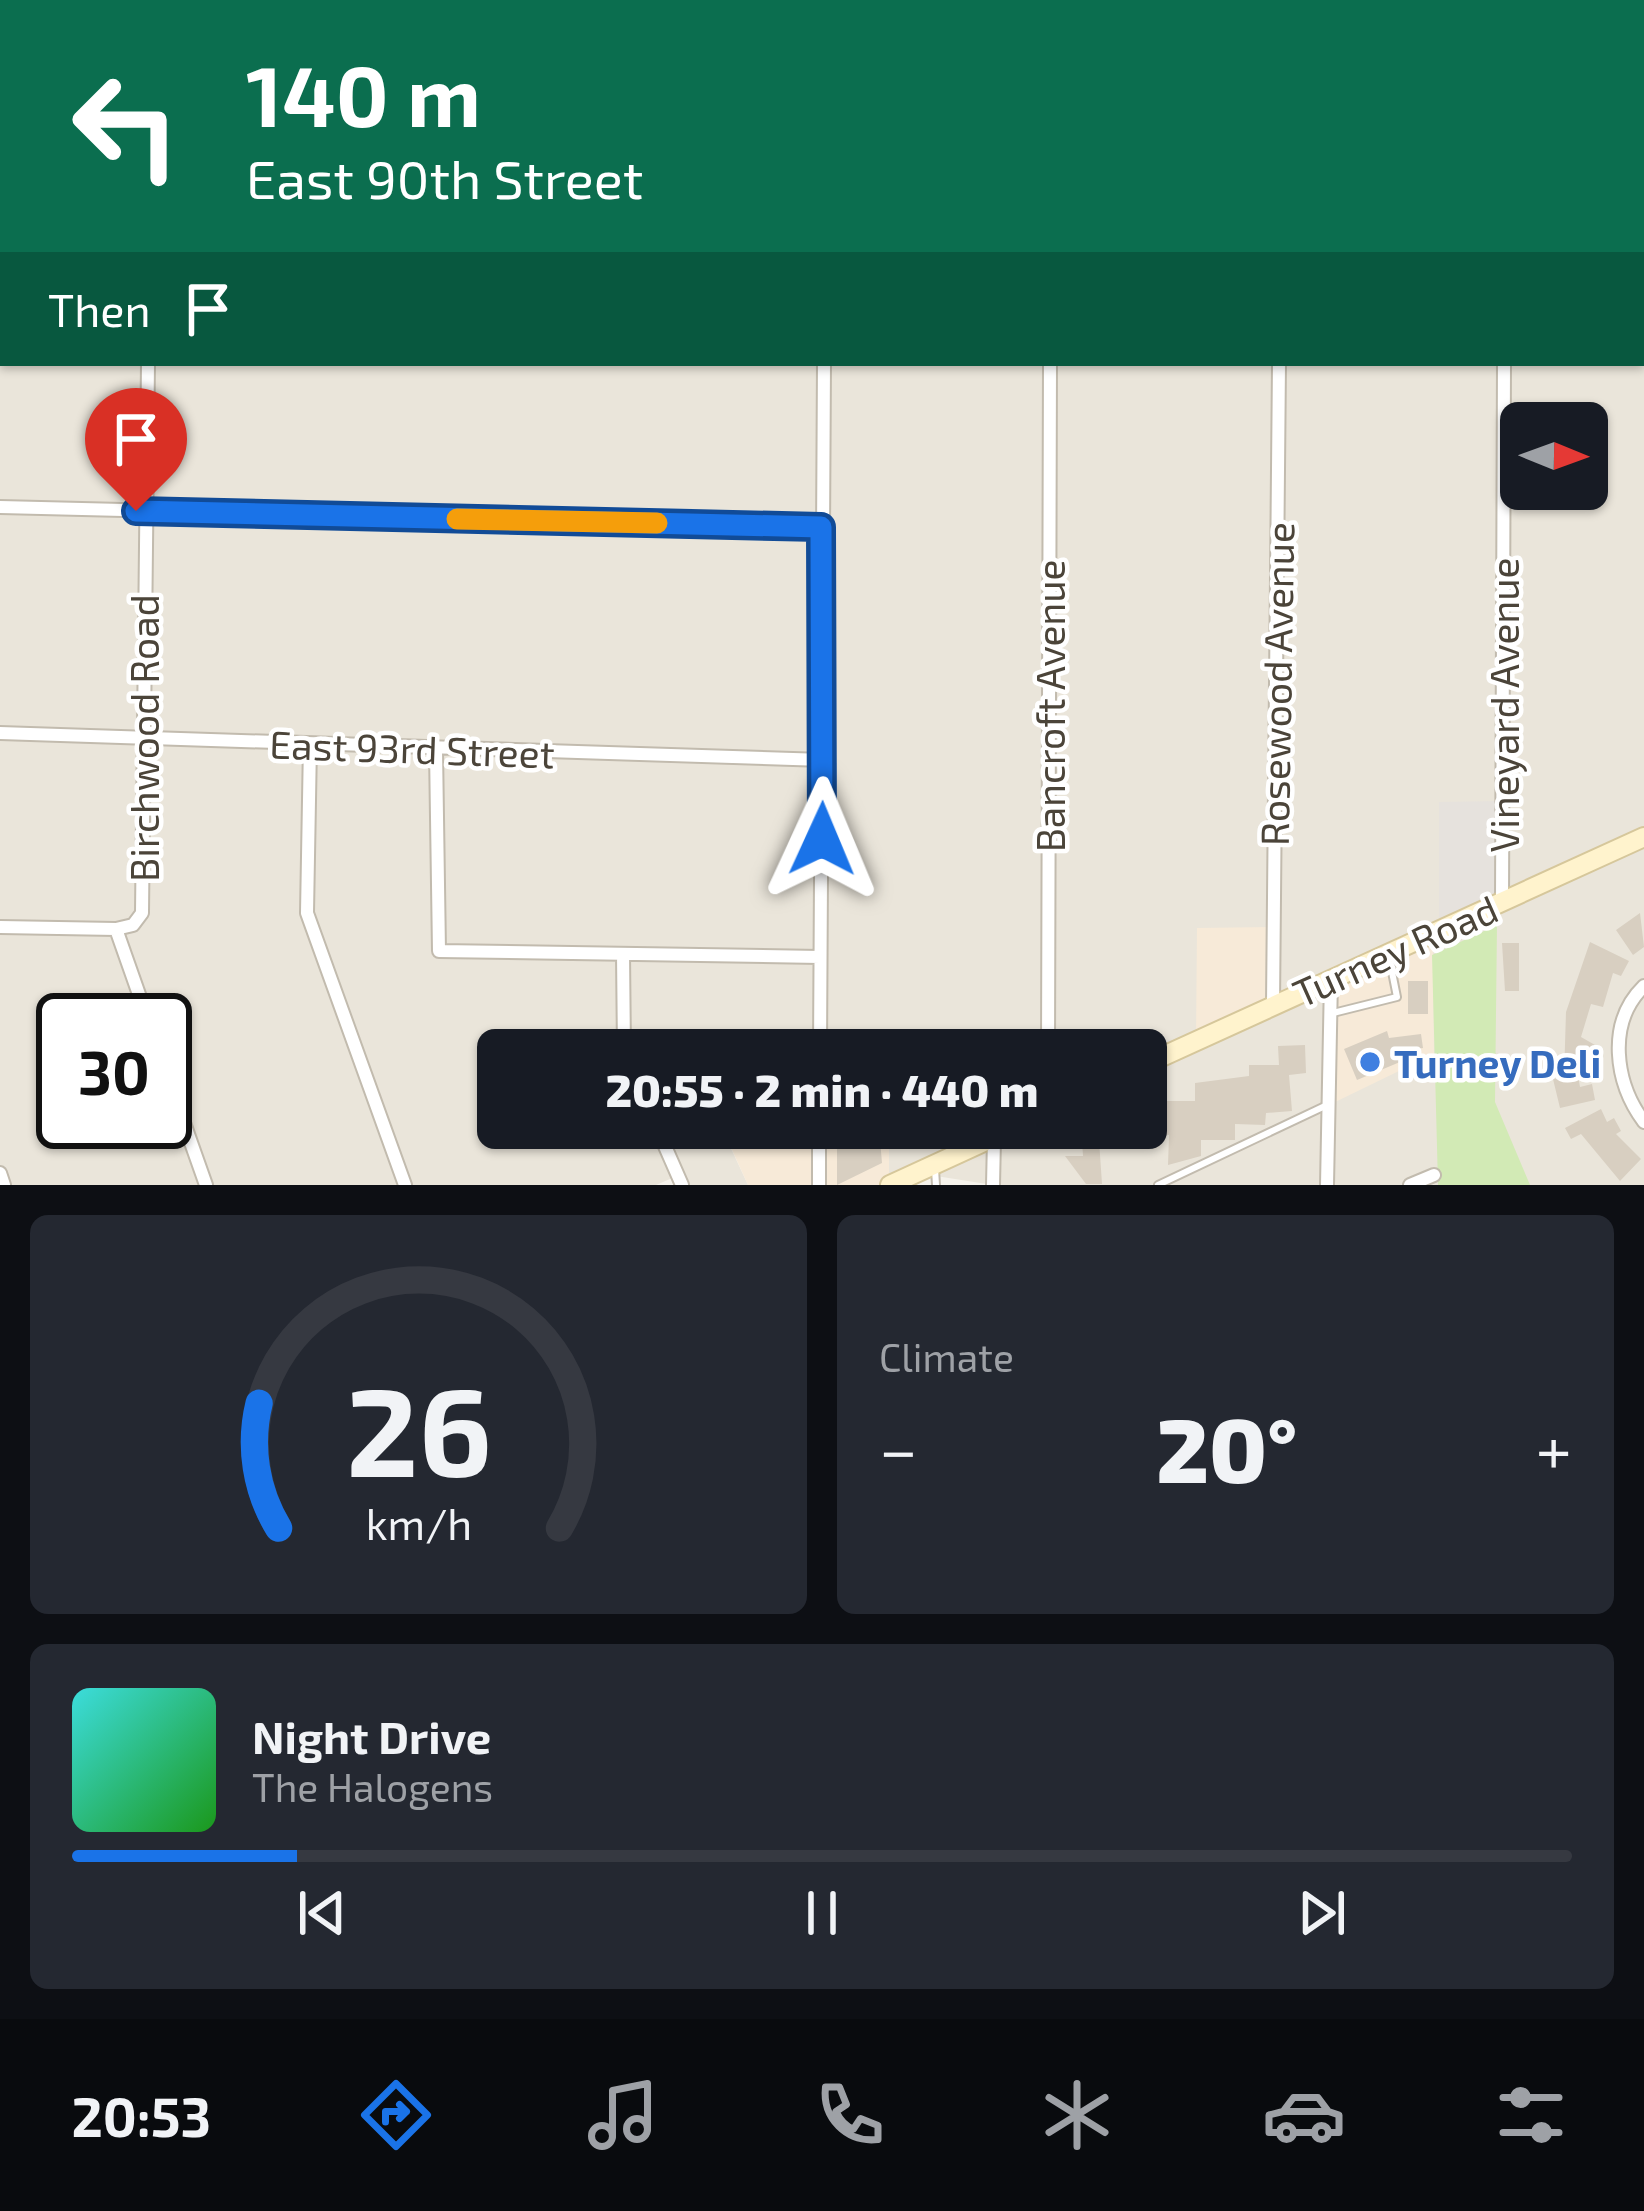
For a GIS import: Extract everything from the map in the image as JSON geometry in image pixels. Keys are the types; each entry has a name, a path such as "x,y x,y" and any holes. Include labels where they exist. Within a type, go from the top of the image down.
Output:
{"main road":[{"name":"Turney Road","path":"1167,1054 1644,837"},
{"path":"890,1185 935,1175 978,1149"}],"street":[{"name":"Birchwood Road","path":"139,993 116,929 133,925 142,913 148,366"},
{"path":"820,1029 824,366"},
{"name":"Bancroft Avenue","path":"1048,1029 1050,366"},
{"name":"Rosewood Avenue","path":"1273,1004 1279,366"},
{"name":"Vineyard Avenue","path":"1502,903 1504,366"},
{"path":"0,507 821,527"},
{"name":"East 93rd Street","path":"0,734 824,760"},
{"path":"310,744 307,913 405,1185"},
{"path":"436,749 439,951 820,957"},
{"path":"0,927 116,929"},
{"path":"623,954 624,1029"},
{"path":"1328,1185 1330,980"},
{"path":"1644,986 1624,1018 1618,1044 1619,1073 1644,1122"},
{"path":"192,1145 206,1185"},
{"path":"666,1149 682,1185"},
{"path":"819,1149 819,1185"},
{"path":"993,1185 994,1149"},
{"path":"0,1173 4,1185"},
{"path":"1410,1185 1434,1175"}],"lane":[{"path":"1330,1013 1397,997 1389,953"},
{"path":"1158,1185 1329,1105"}],"shaded area":[{"path":"0,366 1644,366 1644,1185 993,1185 917,1173 916,1185 889,1185 889,1149 1167,1149 1167,1029 477,1029 477,1149 731,1149 748,1185 682,1185 677,1176 656,1185 0,1185"},
{"path":"1502,801 1502,903 1439,931 1439,802"},
{"path":"1273,927 1273,1004 1196,1041 1197,928"},
{"path":"1433,934 1434,1054 1329,1105 1331,979"},
{"path":"732,1149 889,1149 889,1185 748,1185"}],"green space":[{"path":"1497,925 1495,1102 1530,1185 1438,1185 1432,955"}],"building":[{"path":"1640,913 1644,947 1633,955 1616,930"},
{"path":"1590,942 1629,961 1621,976 1613,973 1603,1007 1591,1004 1581,1037 1595,1045 1594,1061 1575,1060 1580,1087 1592,1084 1595,1100 1560,1108 1553,1079 1564,1077 1566,1012"},
{"path":"1502,943 1519,943 1519,991 1505,991"},
{"path":"1408,981 1428,981 1428,1014 1408,1014"},
{"path":"1387,1031 1389,1038 1421,1034 1423,1048 1395,1052 1400,1062 1357,1080 1344,1049"},
{"path":"1305,1045 1306,1073 1289,1075 1292,1111 1266,1113 1265,1125 1235,1124 1235,1140 1201,1140 1201,1156 1168,1165 1167,1101 1195,1101 1195,1083 1249,1076 1249,1065 1279,1065 1278,1046"},
{"path":"1601,1109 1607,1122 1614,1118 1621,1131 1616,1134 1641,1159 1620,1181 1581,1134 1571,1139 1565,1128"},
{"path":"837,1149 881,1149 882,1163 837,1185"},
{"path":"1083,1149 1100,1149 1102,1184 1086,1184 1065,1156 1083,1156"}],"slow traffic":[{"path":"457,519 657,523"}],"place":[{"name":"Turney Deli","path":"1370,1062"}],"route":[{"path":"136,511 821,527 822,839"}]}
